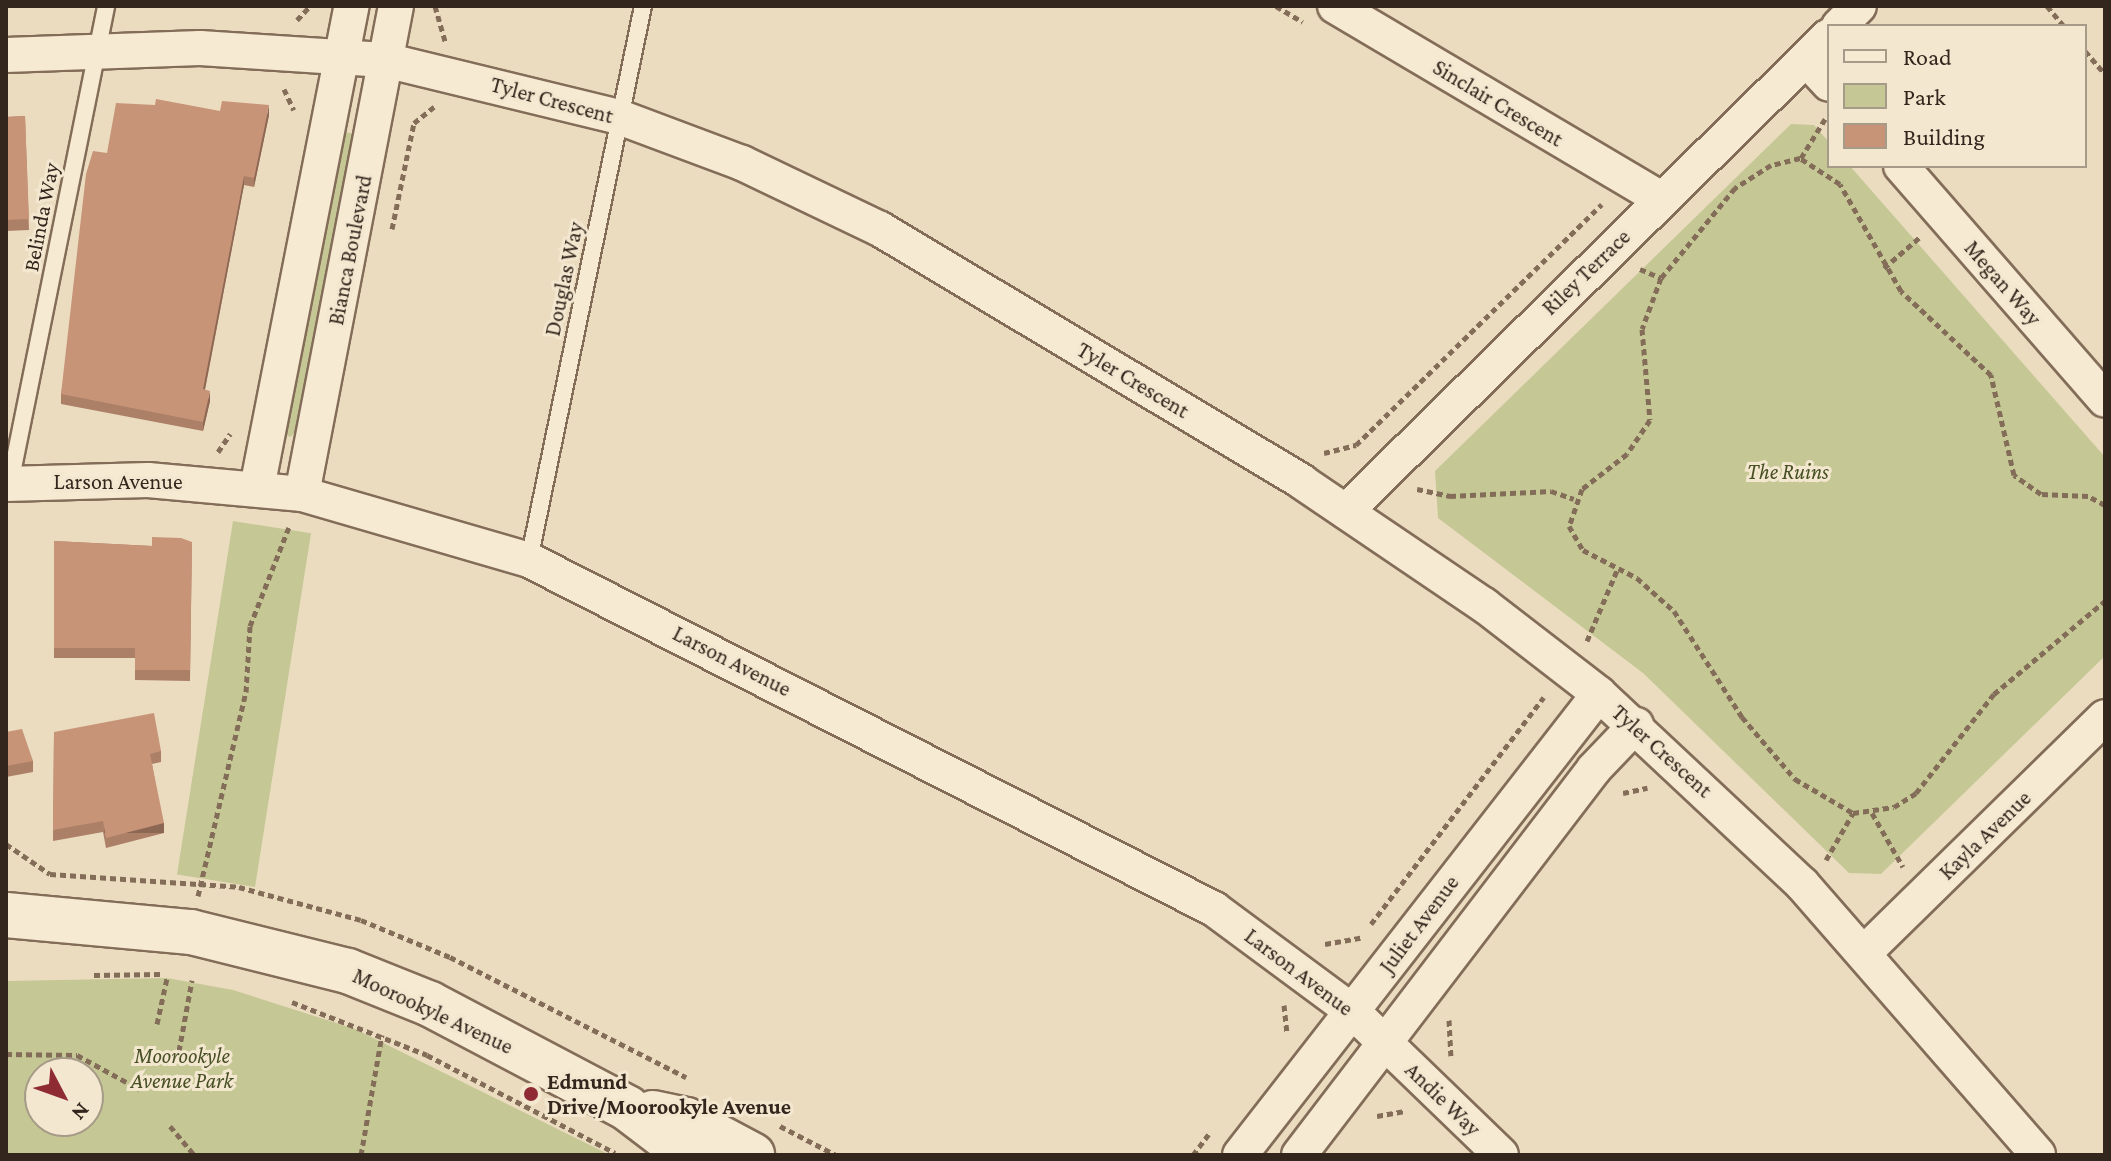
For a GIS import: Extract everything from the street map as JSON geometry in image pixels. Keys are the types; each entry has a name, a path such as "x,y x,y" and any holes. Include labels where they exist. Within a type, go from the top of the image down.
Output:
{"street":[{"name":"Bianca Boulevard","path":"257,488 352,6"},
{"name":"Bianca Boulevard","path":"302,494 396,6"},
{"name":"Sinclair Crescent","path":"1335,6 1661,199"},
{"path":"1841,24 1859,6"},
{"name":"Tyler Crescent","path":"6,55 98,47 289,53 385,60 619,117 742,163 880,229 1302,482 1599,694 1636,725 1864,953 2038,1155"},
{"path":"1817,47 1827,78"},
{"name":"Riley Terrace","path":"1346,511 1392,462 1817,47"},
{"name":"Megan Way","path":"1903,168 2105,400"},
{"name":"Larson Avenue","path":"8,484 213,483 302,494 529,560 1214,909 1288,961 1352,1011 1386,1043"},
{"name":"Juliet Avenue","path":"1240,1155 1599,694"},
{"name":"Kayla Avenue","path":"1864,953 2105,717"},
{"name":"Juliet Avenue","path":"1299,1155 1594,769 1636,725"},
{"name":"Moorookyle Avenue","path":"6,883 86,922"},
{"name":"Moorookyle Avenue","path":"6,915 191,932 394,988 627,1108 689,1155"},
{"name":"Andie Way","path":"1386,1043 1501,1155"},
{"name":"Moorookyle Avenue","path":"627,1108 686,1120 752,1155"}],"lane":[{"name":"Belinda Way","path":"8,484 106,6"},
{"name":"Douglas Way","path":"529,560 643,6"}],"path":[{"path":"292,120 295,105 284,93 289,53 298,15 310,6"},
{"path":"433,109 447,31 435,6"},
{"path":"2047,6 2062,24"},
{"path":"2087,53 2105,74"},
{"path":"389,244 414,123 433,109 447,111"},
{"path":"1367,435 1430,495 1512,490 1574,499 1627,454 1650,420 1642,329 1676,256 1735,188 1771,165 1800,158 1827,119"},
{"path":"1800,158 1840,184 1884,268 1991,375 2009,462 2022,483 2041,494 2088,496 2105,505"},
{"path":"1302,482 1322,453 1348,449 1367,435 1626,180"},
{"path":"1884,268 1945,216"},
{"path":"213,483 232,420"},
{"path":"1574,499 1574,539 1674,611 1742,717 1795,779 1853,813 1894,807 1916,793 1994,694 2105,601"},
{"path":"278,524 303,528"},
{"path":"191,932 246,692 250,626 289,527"},
{"path":"1278,1046 1289,1029 1284,1004 1265,989 1311,934 1328,946 1357,943 1597,626 1618,568"},
{"path":"1534,688 1545,696"},
{"path":"1615,803 1624,791 1652,787"},
{"path":"94,975 164,976 157,1024"},
{"path":"179,1051 192,980"},
{"path":"279,998 382,1035 620,1155"},
{"path":"1372,1123 1380,1112 1403,1110 1423,1129 1444,1098 1468,1071 1449,1055 1446,1023 1455,1011"},
{"path":"361,1155 382,1035"},
{"path":"6,1054 89,1058 139,1089"},
{"path":"170,1126 194,1155"},
{"path":"1193,1155 1212,1131"}],"green space":[{"name":"The Ruins","path":"1791,124 1814,125 1827,140 1827,168 1852,168 2105,457 2105,656 1881,874 1849,873 1643,673 1438,518 1435,471"},
{"path":"342,132 357,134 297,431 290,437 285,434"},
{"path":"233,521 311,533 255,887 177,875"},
{"name":"Moorookyle Avenue Park","path":"167,978 233,990 355,1029 610,1155 6,1155 6,981"}],"building":[{"path":"156,99 220,111 222,101 269,105 254,178 244,176 203,389 210,391 203,422 61,394 86,174 93,151 107,153 116,103 155,105"},
{"path":"25,116 29,219 6,220 6,117"},
{"path":"152,537 181,538 192,542 190,670 135,670 135,648 54,648 54,541 152,546"},
{"path":"154,713 161,751 150,754 164,823 106,838 103,821 53,830 54,732"},
{"path":"22,729 33,761 6,766 6,732"}],"place":[{"name":"Edmund Drive/Moorookyle Avenue","path":"531,1094"}]}
